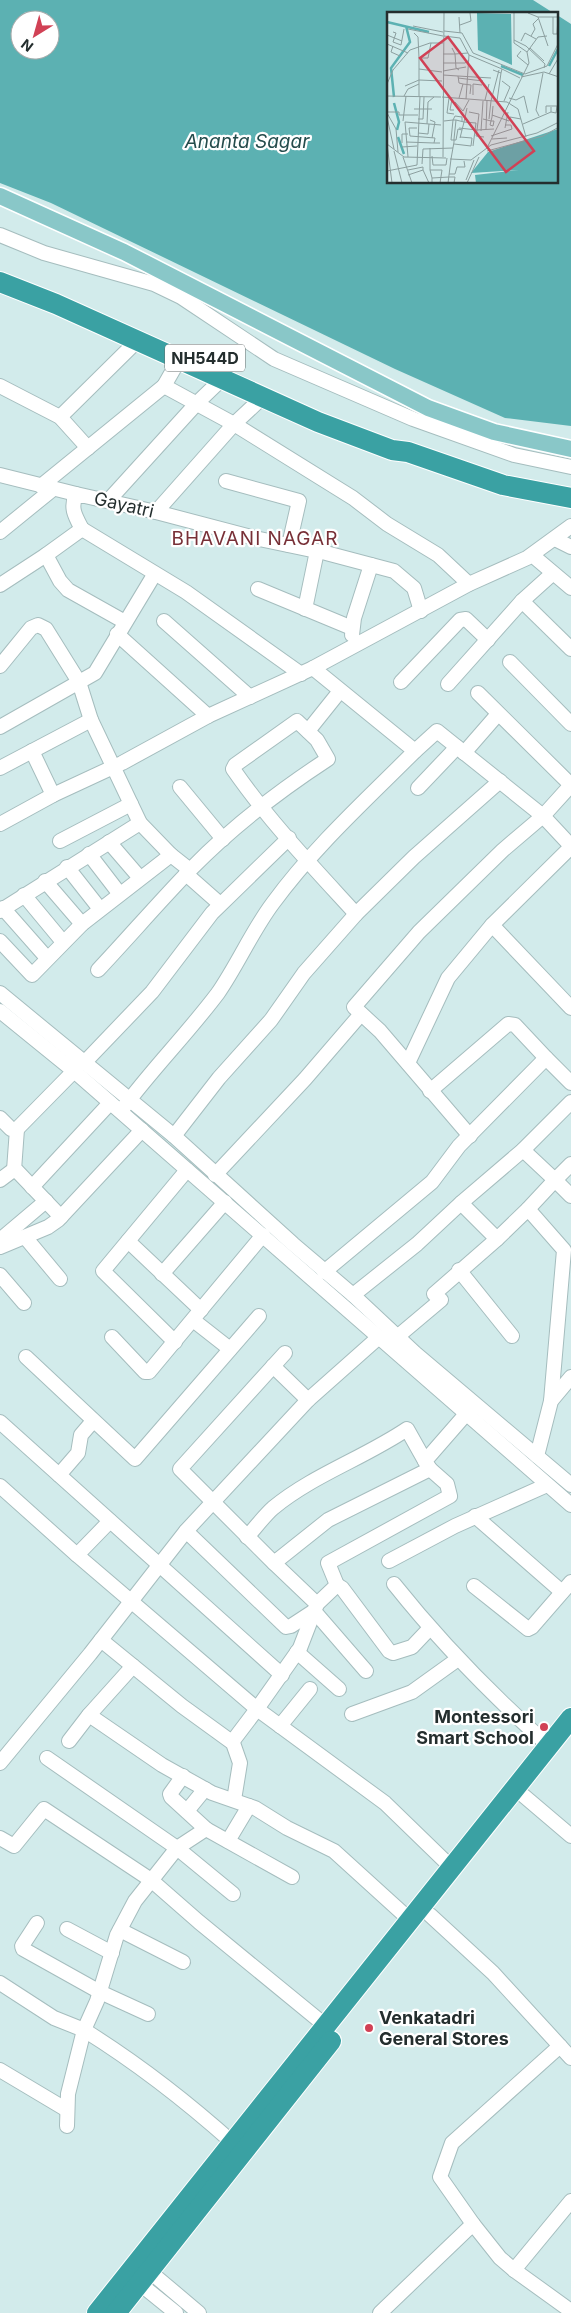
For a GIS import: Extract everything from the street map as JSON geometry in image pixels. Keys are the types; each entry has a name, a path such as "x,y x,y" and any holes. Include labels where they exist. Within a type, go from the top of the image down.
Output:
{"highway":[{"name":"NH544D","path":"0,267 137,326 298,403 393,439 408,452"},
{"name":"NH544D","path":"0,282 180,358 318,422 392,450 408,452 503,485 571,498"},
{"path":"116,2313 139,2272 232,2143 571,1718"},
{"path":"97,2313 139,2272 457,1884 571,1737"}],"main road":[{"path":"0,196 128,254 428,408 494,432 571,449"}],"street":[{"path":"0,235 44,253 154,284 181,297 274,359 413,419 514,455 571,467"},
{"path":"60,417 138,340"},
{"path":"0,532 88,448 164,386 180,358"},
{"path":"108,501 197,403 223,378"},
{"path":"0,386 60,417 88,448"},
{"path":"164,386 234,424 353,498 387,524 438,555 470,584"},
{"path":"156,512 234,424 264,396"},
{"path":"0,475 76,494"},
{"path":"226,481 299,501 289,545"},
{"name":"Gayatri","path":"0,585 82,529 73,513 72,502 76,494 394,571 414,588 421,611"},
{"path":"0,824 53,795 113,768 208,716 307,671 470,584 532,555 571,526"},
{"path":"82,529 340,691 415,751"},
{"path":"555,539 571,547"},
{"path":"305,609 317,551"},
{"path":"46,555 60,581 68,590 125,622"},
{"path":"532,555 552,574 571,588"},
{"path":"352,648 352,628 371,565"},
{"path":"448,684 522,601 552,574"},
{"path":"0,727 99,669 117,634 154,575"},
{"path":"258,590 352,628"},
{"path":"522,601 571,649"},
{"path":"402,682 460,620 466,619 488,640"},
{"path":"164,621 250,697"},
{"path":"0,666 31,628 38,625 46,630 79,682 91,720 140,823 220,904"},
{"path":"117,634 208,716"},
{"path":"510,662 571,724"},
{"path":"308,731 340,691"},
{"path":"470,1136 380,1031 354,1008 420,932 503,850 543,816 571,785 478,693"},
{"path":"418,788 498,714"},
{"path":"0,768 91,720"},
{"path":"98,970 188,872 261,806 329,758 308,731 299,721 296,721 234,767 234,771 261,806 306,860 356,914"},
{"path":"32,1187 120,1105 184,1038 238,962 264,916 306,860 437,731 543,816 571,847 492,924 448,978 408,1063"},
{"path":"32,751 53,795"},
{"path":"174,1136 219,1078 271,1020 304,974 356,914 414,857 500,781"},
{"path":"180,787 224,839"},
{"path":"60,841 131,804"},
{"path":"47,958 2,910 67,867 140,823"},
{"path":"14,1170 17,1129 152,992 220,904 288,838"},
{"path":"109,842 140,878"},
{"path":"89,854 119,893"},
{"path":"0,941 31,975 82,924 119,893 171,855"},
{"path":"67,867 100,909"},
{"path":"45,881 82,924"},
{"path":"24,895 63,942"},
{"path":"492,924 571,1008"},
{"path":"0,993 120,1105 142,1130 571,1505"},
{"path":"0,1012 79,1067"},
{"path":"216,1175 305,1079 361,1014"},
{"path":"430,1091 508,1024 515,1025 571,1083"},
{"path":"324,1272 432,1182 459,1146 546,1058"},
{"path":"353,1294 416,1244 523,1150 571,1102"},
{"path":"120,1105 174,1136 324,1272 353,1294 398,1337 537,1456 568,1477"},
{"path":"0,1118 11,1129 17,1129"},
{"path":"0,1247 48,1227 61,1218 142,1130"},
{"path":"523,1150 571,1196"},
{"path":"398,1337 441,1300 434,1294 528,1209 571,1164"},
{"path":"14,1170 61,1218"},
{"path":"0,1180 14,1170"},
{"path":"175,1342 104,1272 187,1170"},
{"path":"0,1240 46,1202"},
{"path":"162,1274 225,1202"},
{"path":"461,1203 496,1239"},
{"path":"528,1209 564,1250 551,1401 537,1456"},
{"path":"112,1337 147,1373 263,1236"},
{"path":"25,1237 60,1280"},
{"path":"128,1241 162,1274 197,1315 230,1349"},
{"path":"459,1270 512,1336"},
{"path":"0,1275 24,1303"},
{"path":"26,1357 135,1459 259,1316"},
{"path":"0,1763 101,1640 186,1531 308,1400 378,1337"},
{"path":"285,1353 180,1467 181,1473 274,1563 316,1607 366,1671"},
{"path":"273,1366 308,1400"},
{"path":"551,1401 571,1378"},
{"path":"274,1563 328,1520 428,1465 466,1414"},
{"path":"59,1475 78,1452 81,1435 93,1421"},
{"path":"0,1422 282,1675"},
{"path":"247,1537 272,1509 296,1491 387,1443 407,1429 428,1465 447,1484 450,1496 328,1563 337,1585 346,1593 391,1653 412,1647 430,1628"},
{"path":"389,1561 475,1516 547,1485"},
{"path":"0,1486 256,1709 385,1803 452,1868"},
{"path":"474,1586 528,1629 532,1627 567,1587 475,1516"},
{"path":"77,1555 110,1521"},
{"path":"186,1531 286,1627 291,1626 316,1607 337,1585"},
{"path":"394,1584 458,1659 549,1746"},
{"path":"232,1742 297,1652 316,1607"},
{"path":"101,1640 232,1742 240,1763 234,1800"},
{"path":"297,1652 339,1689"},
{"path":"352,1714 412,1692 458,1659"},
{"path":"69,1741 89,1715 133,1666"},
{"path":"280,1726 310,1689"},
{"path":"89,1715 162,1765 204,1788 249,1806 334,1851 410,1920"},
{"path":"47,1758 177,1848 233,1894"},
{"path":"183,1776 170,1794 206,1829 292,1877"},
{"path":"187,1811 204,1788"},
{"path":"524,1796 571,1836"},
{"path":"228,1841 249,1806"},
{"path":"0,1838 14,1846 44,1808 151,1880 198,1922 326,2026"},
{"path":"66,2126 68,2094 84,2030 100,1992 120,1930 135,1901 177,1848 189,1838 206,1829"},
{"path":"430,1915 493,1973 571,2058"},
{"path":"37,1923 22,1946 23,1949 100,1992 148,2014"},
{"path":"67,1929 112,1953"},
{"path":"120,1930 182,1962"},
{"path":"0,1984 54,2018 84,2030 123,2055 200,2114 232,2143"},
{"path":"560,2046 452,2143 440,2176 473,2224 500,2258 571,2311"},
{"path":"0,2070 68,2110"},
{"path":"514,2270 571,2201"},
{"path":"380,2313 473,2224"},
{"path":"139,2272 176,2313"},
{"path":"139,2272 199,2313"}],"water":[{"name":"Ananta Sagar","path":"0,0 533,0 552,12 387,12 387,184 558,184 558,16 571,24 571,426 505,418 395,369 51,203 0,183"}],"place":[{"name":"Montessori Smart School","path":"544,1727"},
{"name":"Venkatadri General Stores","path":"369,2028"}],"district":[{"name":"BHAVANI NAGAR","path":"255,538"}]}
